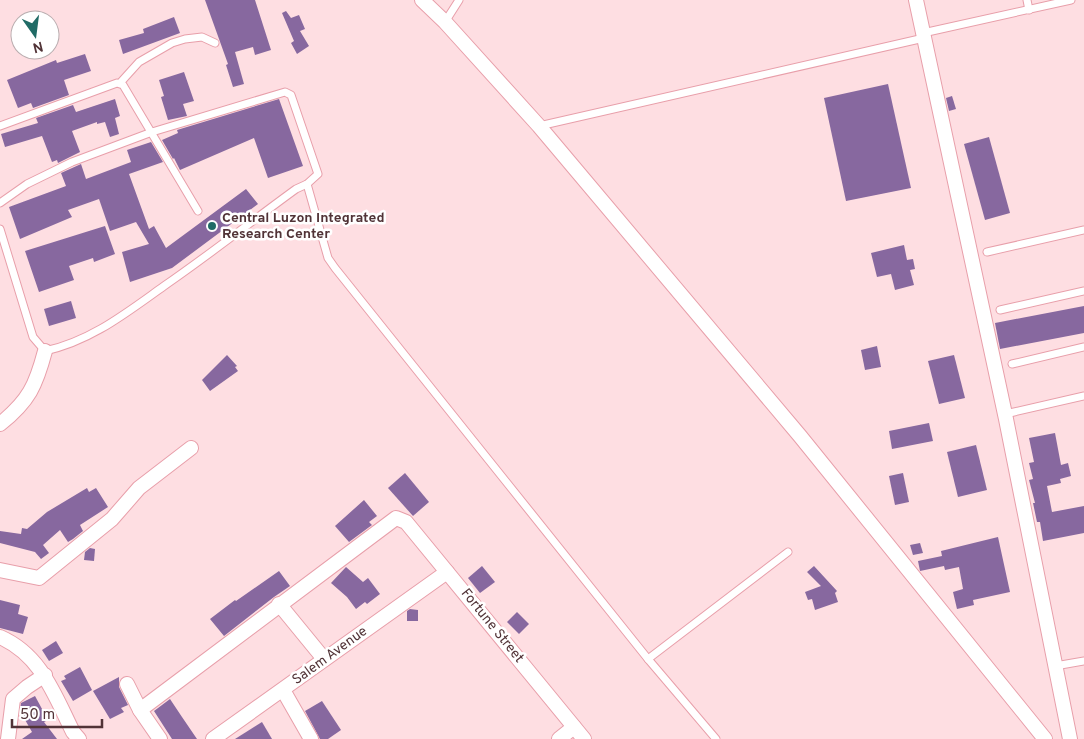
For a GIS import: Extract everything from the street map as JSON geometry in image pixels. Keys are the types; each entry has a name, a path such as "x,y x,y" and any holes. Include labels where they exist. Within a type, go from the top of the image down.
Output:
{"street":[{"path":"422,0 445,22 539,126 800,436 1045,739"},
{"path":"916,0 1005,414 1070,739"},
{"path":"0,424 23,403 34,387 45,351"},
{"path":"0,570 39,578 112,519 139,488 191,448"},
{"name":"Fortune Street","path":"279,604 396,518 406,522 584,739"},
{"name":"Salem Avenue","path":"213,739 234,733 283,690 324,659 447,572"},
{"path":"140,710 279,604 324,659"},
{"path":"0,637 20,647 45,675 73,732 79,739"},
{"path":"8,739 13,699 45,675"},
{"path":"127,684 140,710 160,739"},
{"path":"283,690 311,739"},
{"path":"559,739 574,727"}],"lane":[{"path":"445,22 459,0"},
{"path":"1027,0 1029,10"},
{"path":"539,126 1070,0"},
{"path":"120,84 139,62 172,43 185,38 202,37 215,42"},
{"path":"0,126 117,83 123,85 198,211"},
{"path":"0,203 27,184 72,162 152,132 285,92 291,96 318,174 106,326 66,346 45,351 33,337 0,229"},
{"path":"306,184 328,258 335,268 648,659 716,739"},
{"path":"987,252 1084,230"},
{"path":"1000,310 1084,291"},
{"path":"1012,364 1084,347"},
{"path":"1005,414 1084,396"},
{"path":"648,659 788,552"},
{"path":"1055,666 1084,662"}],"building":[{"path":"205,0 255,0 271,50 255,55 253,47 235,52 244,84 233,87 226,65 228,64"},
{"path":"286,11 291,18 299,15 305,29 300,31 309,46 297,54 291,43 294,41 282,13"},
{"path":"174,17 180,33 123,54 119,40 144,33 143,29"},
{"path":"85,54 91,71 64,80 69,95 33,108 31,103 18,108 7,80 56,60 57,63"},
{"path":"184,72 194,101 183,104 187,116 168,120 161,97 164,96 159,80"},
{"path":"888,84 911,188 846,201 824,98"},
{"path":"952,96 956,109 949,111 946,98"},
{"path":"115,99 120,116 115,118 119,134 110,137 105,122 97,124 97,122 72,131 80,152 58,163 57,160 52,162 42,136 5,147 1,134 38,123 36,118 73,105 76,112"},
{"path":"279,99 303,166 268,178 254,138 180,170 162,140 178,133 177,130"},
{"path":"989,137 1010,213 985,220 964,144"},
{"path":"151,142 163,162 129,174 149,229 154,226 166,248 246,189 258,204 172,268 130,282 122,252 149,244 136,222 110,231 99,199 68,210 72,217 20,239 9,207 66,186 61,173 81,164 86,179 131,162 127,150"},
{"path":"105,226 115,254 94,262 93,258 69,266 74,280 39,292 25,251"},
{"path":"904,245 907,260 913,259 915,269 910,270 914,285 895,290 891,274 877,277 871,253"},
{"path":"71,301 76,318 49,326 44,309"},
{"path":"1084,306 1084,333 1000,349 995,323"},
{"path":"877,346 881,367 865,370 861,350"},
{"path":"227,355 237,366 235,367 238,371 210,391 202,380"},
{"path":"954,355 965,398 939,404 928,361"},
{"path":"929,423 933,441 892,449 889,431"},
{"path":"1055,433 1061,465 1068,463 1071,476 1060,479 1061,483 1047,486 1052,512 1084,506 1084,533 1043,541 1040,522 1037,522 1033,503 1035,503 1029,480 1033,479 1029,463 1034,462 1029,438"},
{"path":"976,445 987,490 958,497 947,452"},
{"path":"405,473 429,502 413,516 388,488"},
{"path":"903,473 909,502 895,505 889,476"},
{"path":"87,488 89,492 96,488 108,507 80,525 83,531 73,539 68,542 60,530 43,545 49,553 41,559 35,552 0,543 0,531 21,534 22,528 27,529 47,512"},
{"path":"364,500 377,516 369,522 372,525 349,542 335,526"},
{"path":"998,537 1010,592 973,600 974,605 957,609 953,592 963,589 959,567 945,570 944,566 920,571 918,561 942,556 941,551"},
{"path":"920,543 923,553 913,555 910,545"},
{"path":"90,548 95,549 94,561 84,560 85,552"},
{"path":"482,566 495,582 480,593 468,578"},
{"path":"814,566 837,591 835,593 838,602 815,610 812,599 808,600 805,592 821,586 807,572"},
{"path":"346,567 363,582 368,578 380,594 367,604 365,602 356,609 347,597 331,583"},
{"path":"279,571 290,586 224,636 210,619"},
{"path":"0,600 20,605 18,614 28,617 23,634 0,628"},
{"path":"410,609 418,610 418,621 407,621 407,611"},
{"path":"517,612 529,624 519,634 507,622"},
{"path":"56,641 63,653 49,661 42,650"},
{"path":"80,667 92,690 73,701 61,681 66,679 64,676"},
{"path":"119,677 119,687 128,705 121,708 124,712 110,719 93,691"},
{"path":"35,696 48,720 44,722 57,739 22,739 32,732 20,711 21,703"},
{"path":"170,699 197,739 172,739 154,711"},
{"path":"322,701 341,730 328,739 320,739 305,711"},
{"path":"262,722 272,739 235,739"}],"place":[{"name":"Central Luzon Integrated Research Center","path":"212,226"}]}
